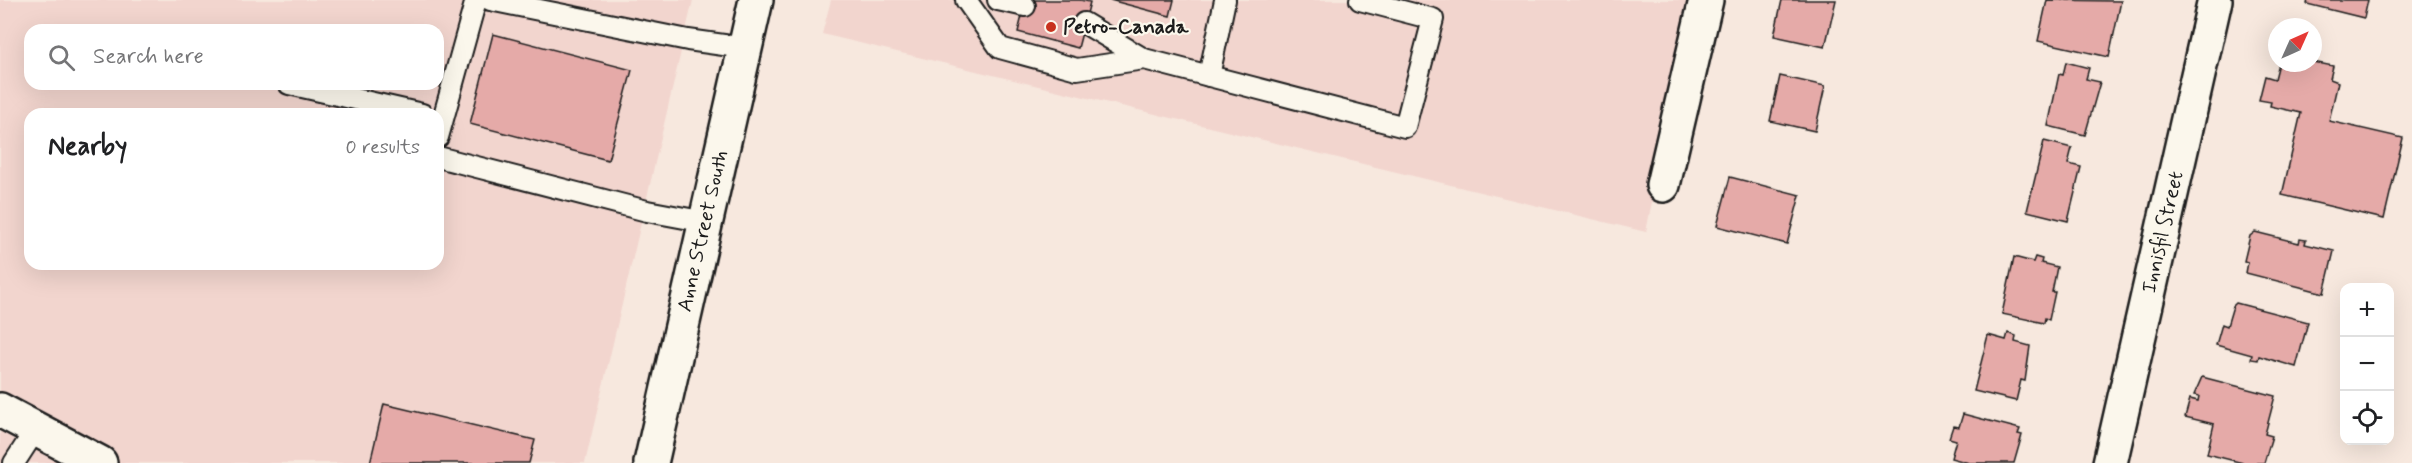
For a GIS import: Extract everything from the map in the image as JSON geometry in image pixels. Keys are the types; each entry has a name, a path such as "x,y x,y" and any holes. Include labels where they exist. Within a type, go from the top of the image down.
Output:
{"street":[{"name":"Anne Street South","path":"651,463 756,0"},
{"path":"1664,185 1706,0"},
{"name":"Innisfil Street","path":"2110,463 2215,0"},
{"path":"0,410 100,463"}],"lane":[{"path":"444,111 476,0"},
{"path":"490,0 687,40 745,48"},
{"path":"966,0 1000,48 1077,69 1144,59"},
{"path":"998,0 1025,6"},
{"path":"1209,76 1225,0"},
{"path":"1084,23 1144,59 1405,127 1433,19 1360,0"},
{"path":"316,90 395,108"},
{"path":"444,159 647,211 705,222"},
{"path":"14,463 36,429"}],"shaded area":[{"path":"0,0 693,0 585,463 0,463"},
{"path":"831,0 1692,0 1646,232 822,34"}],"building":[{"name":"Petro-Canada","path":"1026,0 1090,2 1078,48 1018,32"},
{"path":"1110,0 1174,0 1170,16"},
{"path":"1782,0 1836,0 1825,47 1774,36"},
{"path":"2047,0 2121,1 2109,57 2038,41"},
{"path":"2308,0 2368,0 2364,18 2307,4"},
{"path":"493,34 632,70 608,160 470,124"},
{"path":"2066,62 2089,68 2086,79 2100,82 2085,135 2048,126 2059,74 2063,75"},
{"path":"2322,64 2333,66 2330,79 2338,82 2329,121 2403,138 2384,219 2282,195 2301,113 2270,106 2271,102 2259,100 2265,76 2275,79 2277,72 2322,72"},
{"path":"1780,76 1825,86 1815,131 1770,121"},
{"path":"2044,141 2072,148 2068,164 2081,167 2068,221 2027,211"},
{"path":"1730,177 1800,195 1787,244 1717,226"},
{"path":"2255,232 2299,243 2300,239 2306,240 2305,244 2334,251 2324,293 2246,273 2248,262 2244,261 2250,236"},
{"path":"2014,257 2033,262 2035,257 2042,259 2041,263 2057,267 2049,320 2045,318 2044,323 2002,314"},
{"path":"2236,303 2308,322 2296,367 2259,356 2258,360 2251,359 2252,355 2216,345 2222,324 2227,326"},
{"path":"2008,333 2016,336 2015,342 2030,346 2025,381 2021,380 2016,401 1974,391 1988,335 2006,340"},
{"path":"2202,377 2275,396 2265,434 2272,436 2264,463 2243,463 2207,454 2214,424 2185,417 2190,399 2198,401 2199,396 2194,395"},
{"path":"384,404 535,440 529,463 370,463"},
{"path":"1963,414 2020,429 2018,434 2022,435 2014,463 1969,463 1951,458 1956,440 1949,438 1953,426 1959,427"}],"place":[{"name":"Petro-Canada","path":"1051,27"}]}
